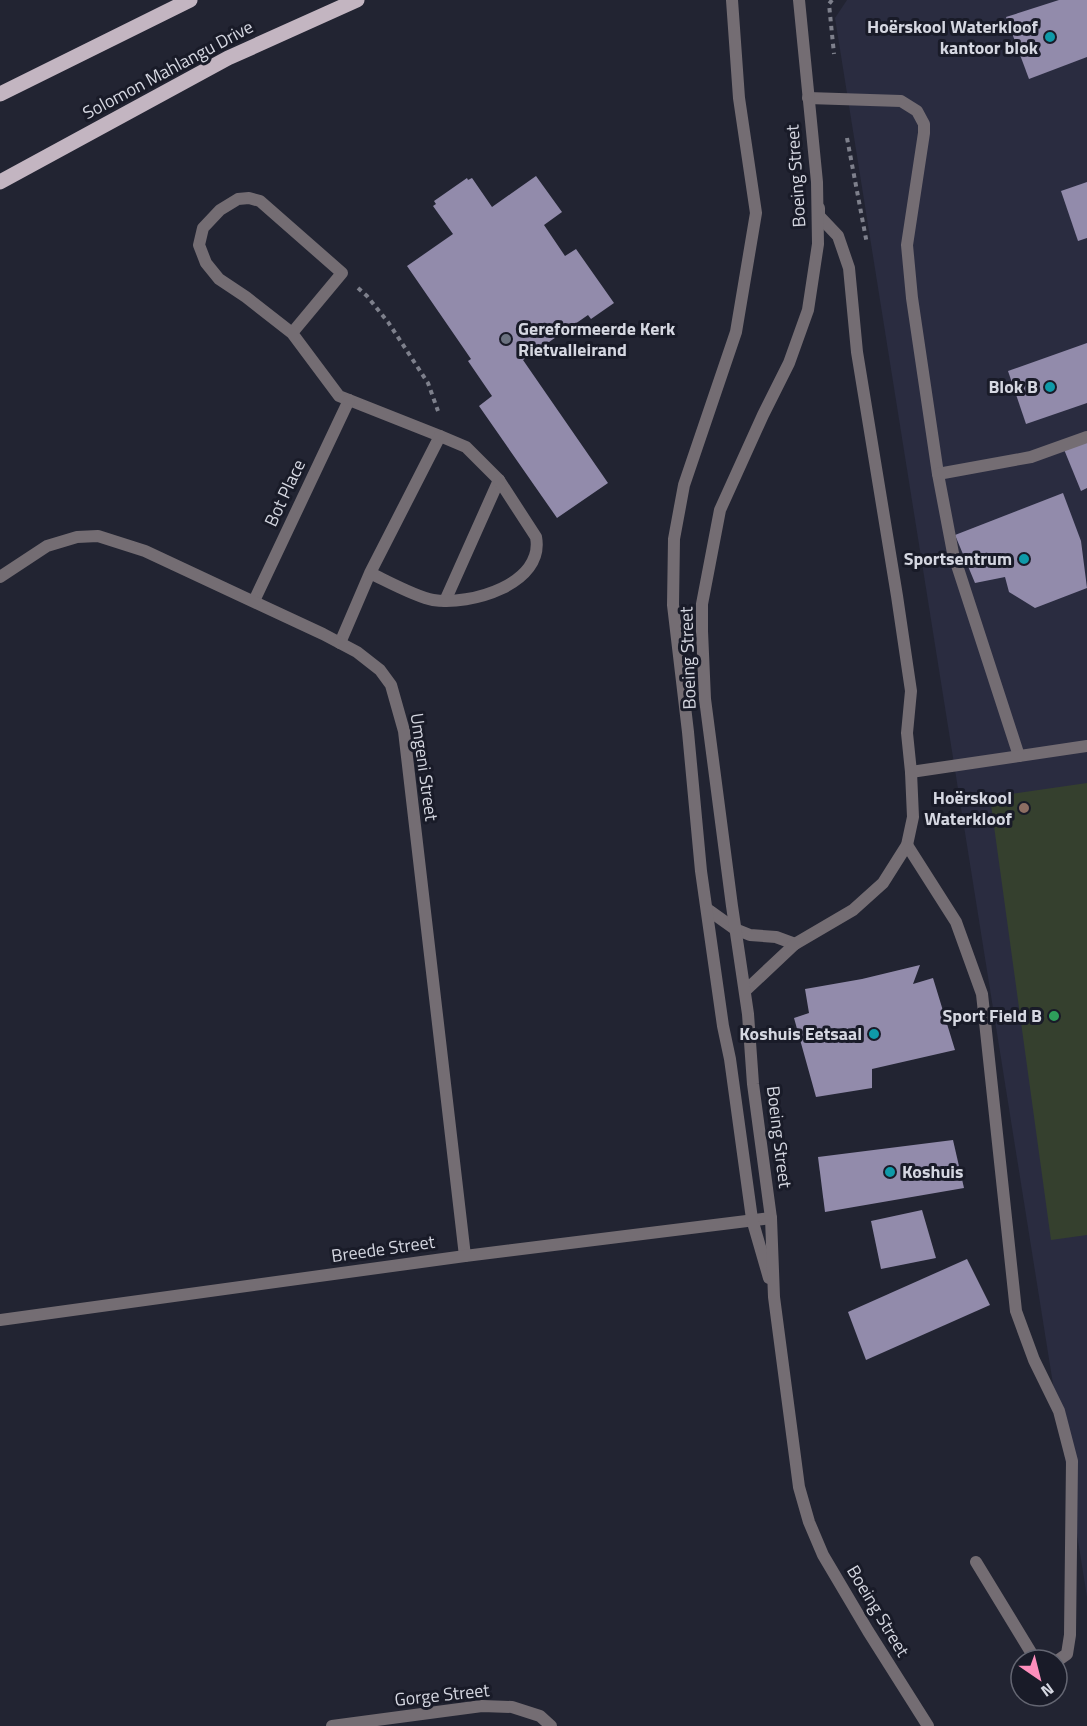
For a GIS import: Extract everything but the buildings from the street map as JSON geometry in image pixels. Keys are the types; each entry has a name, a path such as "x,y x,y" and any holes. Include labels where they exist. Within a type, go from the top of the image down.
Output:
{"main road":[{"path":"0,94 190,0"},
{"name":"Solomon Mahlangu Drive","path":"0,182 228,58 357,0"}],"street":[{"name":"Boeing Street","path":"732,0 739,98 756,213 736,332 684,485 674,538 673,605 707,909 752,1219 774,1297"},
{"name":"Boeing Street","path":"799,0 818,182 819,244 808,310 789,363 720,510 702,604 705,699 745,991 753,1084 771,1218 774,1297 800,1486 809,1522 824,1555 846,1596 928,1726"},
{"path":"808,98 901,101 916,111 924,124 907,245 912,298 938,474 953,553 1019,756"},
{"path":"745,991 795,944 853,910 883,883 908,844 913,817 907,733 911,691 857,352 849,268 838,236 819,216 818,182"},
{"path":"292,333 342,273 260,201 249,198 238,199 220,210 203,228 199,245 206,263 219,279 292,333 339,396 466,447 499,480 536,537 538,547 534,563 522,577 502,589 470,598 432,600 370,573"},
{"name":"Bot Place","path":"254,601 349,400"},
{"path":"340,643 370,573 440,436"},
{"path":"938,474 1031,457 1087,437"},
{"path":"445,601 499,480"},
{"name":"Umgeni Street","path":"0,577 47,546 78,537 98,536 145,551 340,643 357,652 380,670 391,686 404,731 465,1256"},
{"path":"911,772 1087,746"},
{"path":"908,844 956,922 982,994 1016,1311 1034,1360 1059,1411 1072,1461 1068,1648"},
{"path":"707,909 735,929 750,935 776,938 795,944"},
{"name":"Breede Street","path":"0,1320 465,1256 771,1218"},
{"path":"976,1562 1028,1648"},
{"name":"Gorge Street","path":"332,1726 482,1706 512,1707 540,1716 551,1726"}],"path":[{"path":"832,0 829,4 834,54"},
{"path":"847,138 868,248"},
{"path":"342,273 374,305 428,383 443,427 440,436"}],"shaded area":[{"name":"Hoërskool Waterkloof","path":"847,0 1087,0 1087,1597 835,18"}],"green space":[{"name":"Sport Field B","path":"1087,783 1087,1235 1051,1240 990,797"}],"place":[{"name":"Hoërskool Waterkloof kantoor blok","path":"1050,37"},
{"name":"Gereformeerde Kerk Rietvalleirand","path":"506,339"},
{"name":"Blok B","path":"1050,387"},
{"name":"Sportsentrum","path":"1024,559"},
{"name":"Hoërskool Waterkloof","path":"1024,808"},
{"name":"Sport Field B","path":"1054,1016"},
{"name":"Koshuis Eetsaal","path":"874,1034"},
{"name":"Koshuis","path":"890,1172"}]}
